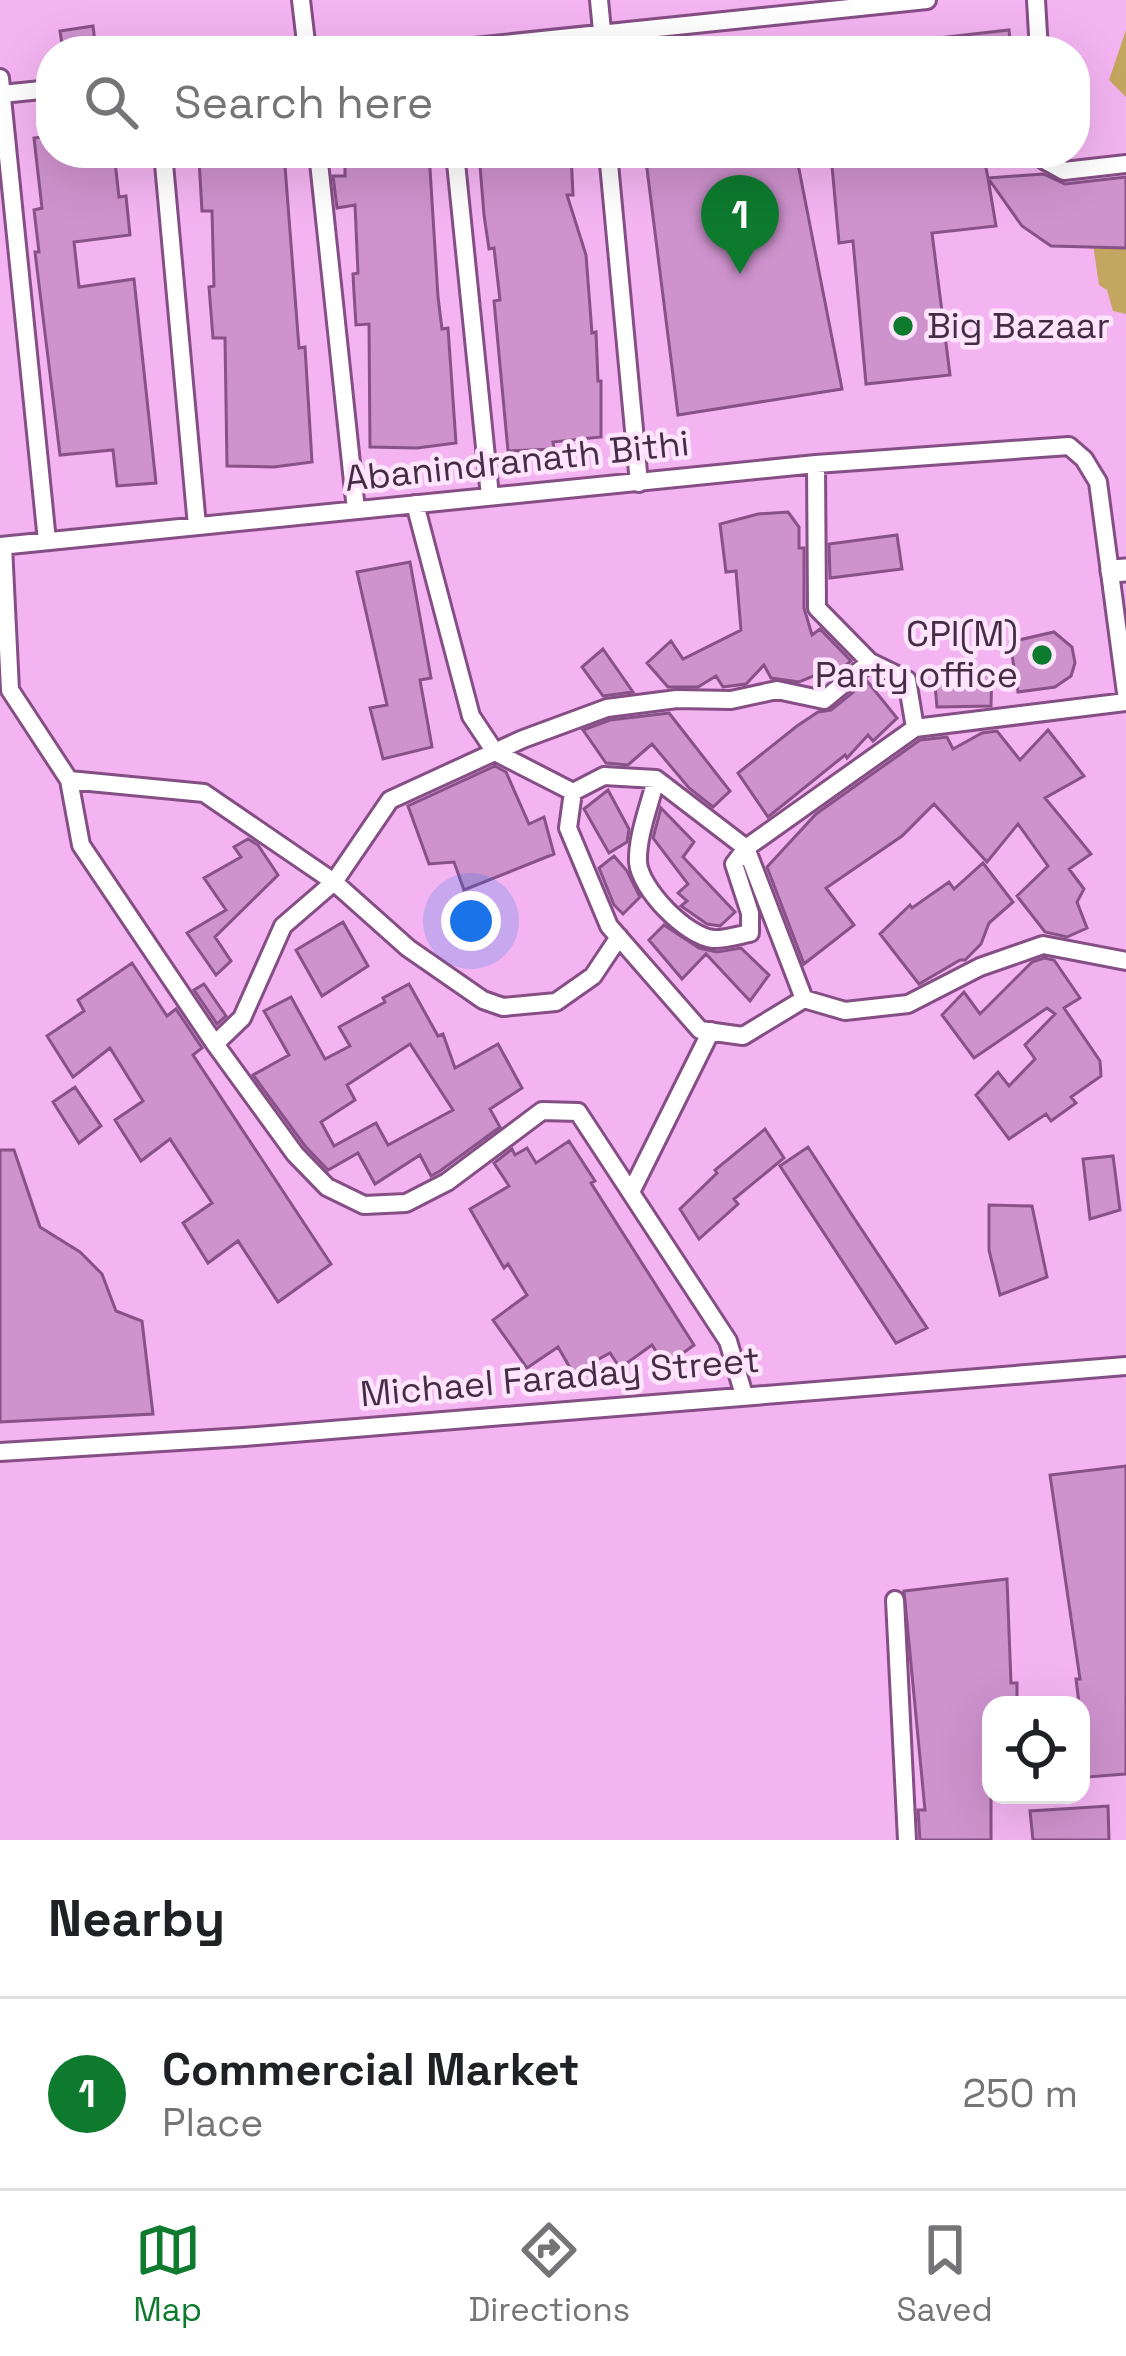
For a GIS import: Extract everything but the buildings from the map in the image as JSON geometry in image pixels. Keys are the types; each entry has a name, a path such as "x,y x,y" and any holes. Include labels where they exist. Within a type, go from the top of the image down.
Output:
{"street":[{"path":"302,0 306,36"},
{"path":"599,0 602,36"},
{"path":"656,36 927,0"},
{"path":"1036,0 1038,36"},
{"path":"36,88 1,86 47,541"},
{"path":"1059,168 1126,164"},
{"path":"164,168 196,526"},
{"path":"320,168 356,510"},
{"path":"457,168 490,496"},
{"path":"609,168 639,483"},
{"name":"Abanindranath Bithi","path":"1,546 816,464 1070,446 1098,482 1119,570"},
{"path":"816,464 817,608 870,662 907,680 915,728"},
{"path":"415,504 471,716 495,752 572,792"},
{"path":"1,546 10,690 69,780 81,844 214,1044 295,1154 327,1186 364,1205 406,1203 447,1182 542,1111 578,1112 728,1341 744,1395"},
{"path":"656,779 638,867 681,926 712,939 750,933 734,863 746,848 915,728 1126,698 1119,570"},
{"path":"214,1044 242,1018 283,926 334,881 390,800 607,708 677,699 731,700 777,691 824,700 870,662"},
{"path":"572,792 604,776 656,779 746,848 804,999"},
{"path":"69,780 204,793 334,881 408,948 483,1000 503,1007 556,1002 592,976 619,937"},
{"path":"572,792 568,828 609,926 700,1030 743,1036 804,999 845,1011 908,1004 980,967 1043,946 1126,961"},
{"path":"631,1192 711,1031"},
{"name":"Michael Faraday Street","path":"0,1452 244,1437 1126,1366"},
{"path":"895,1600 907,1840"}],"shaded area":[{"path":"1126,30 1126,97 1109,80"},
{"path":"1126,223 1126,314 1113,311 1107,290 1099,285 1090,224"}],"place":[{"name":"Commercial Market","path":"740,274"},
{"name":"Big Bazaar","path":"903,326"},
{"name":"CPI(M) Party office","path":"1042,655"}]}
